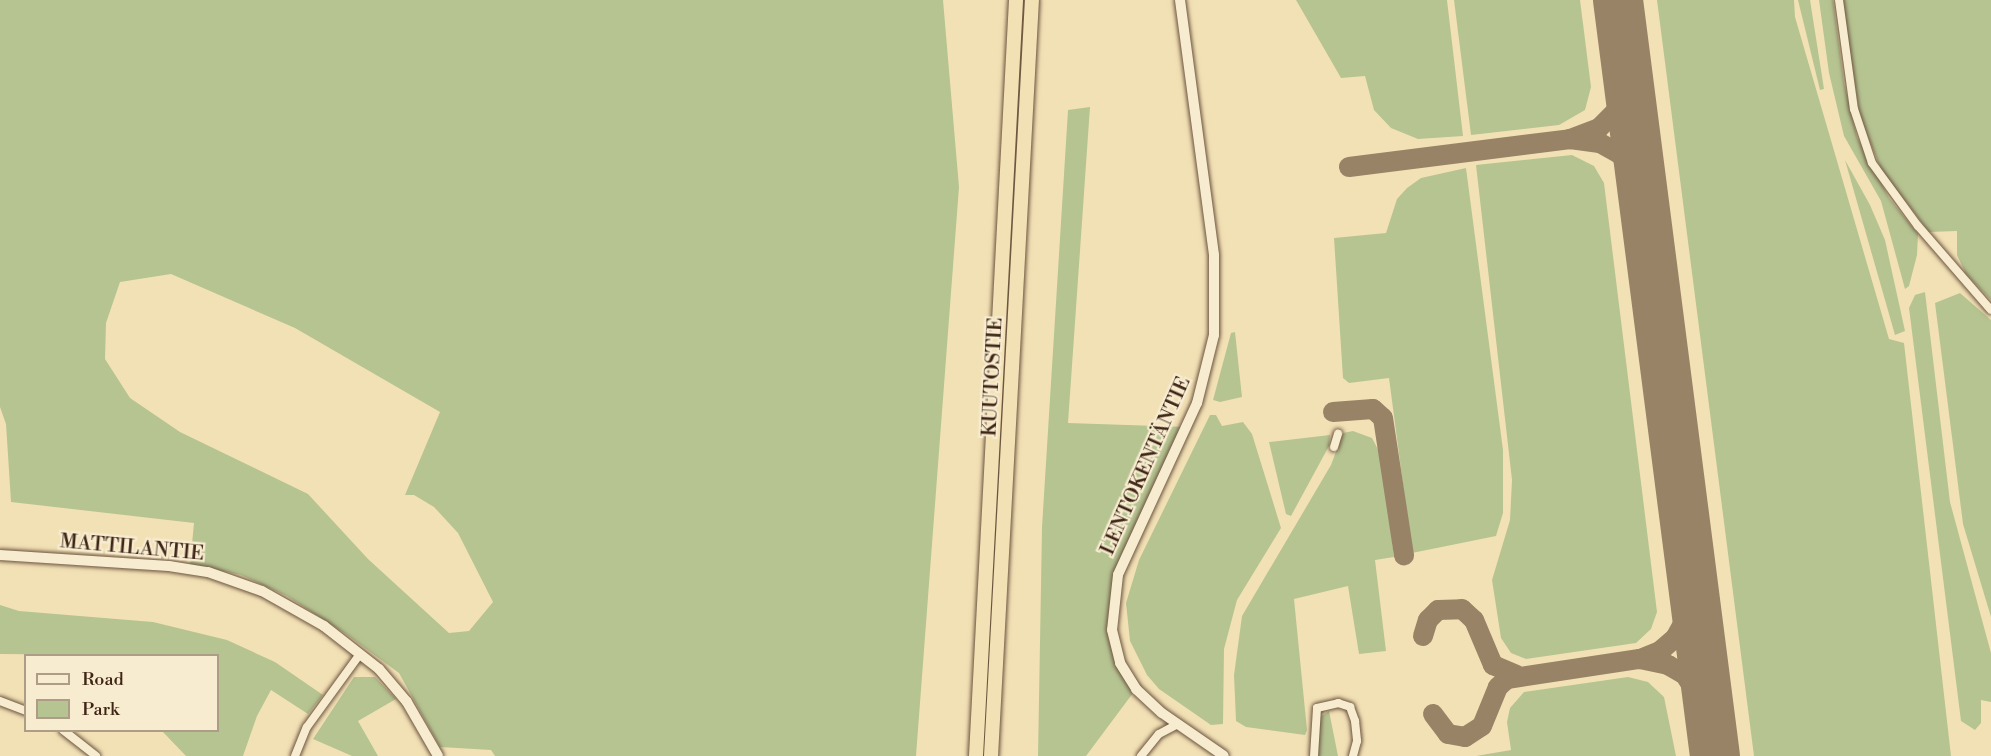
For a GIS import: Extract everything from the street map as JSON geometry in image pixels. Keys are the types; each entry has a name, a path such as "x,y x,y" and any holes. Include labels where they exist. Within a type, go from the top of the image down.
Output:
{"highway":[{"name":"KUUTOSTIE","path":"976,756 1016,0"},
{"name":"KUUTOSTIE","path":"991,756 1032,0"}],"street":[{"name":"LENTOKENTÄNTIE","path":"1180,0 1214,255 1214,335 1197,403 1118,575 1111,611 1115,649 1124,669 1149,703 1220,755"},
{"path":"1839,0 1854,109 1872,163 1918,226 1991,310"},
{"path":"1334,447 1338,434"},
{"name":"MATTILANTIE","path":"0,555 208,572 240,582 291,605 360,654 393,683 438,756"},
{"path":"295,756 307,727 360,654"},
{"path":"0,701 24,710"},
{"path":"1314,756 1317,708 1338,703 1350,707 1355,721 1357,741 1353,756"},
{"path":"1141,756 1159,734 1178,724"},
{"path":"66,732 96,756"}],"green space":[{"path":"0,0 943,0 959,187 916,756 495,756 491,750 440,747 399,673 346,634 287,596 241,575 190,564 194,523 11,502 6,424 0,407","holes":["171,274 295,328 440,412 405,495 414,495 434,507 458,533 493,602 469,631 449,633 368,559 308,494 180,432 130,398 105,359 106,323 120,282"]},
{"path":"1296,0 1447,0 1463,136 1418,139 1391,128 1374,110 1365,76 1341,78"},
{"path":"1454,0 1580,0 1591,87 1585,110 1559,125 1471,135"},
{"path":"1657,0 1794,0 1795,17 1889,339 1904,343 1951,756 1754,756"},
{"path":"1798,0 1810,0 1824,89 1820,90"},
{"path":"1819,0 1833,0 1844,83 1857,137 1889,198 1918,234 1917,255 1909,286 1905,289 1881,201 1844,136 1829,73"},
{"path":"1842,0 1991,0 1991,300 1966,274 1957,255 1957,231 1929,232 1881,169 1860,117"},
{"path":"1090,107 1068,423 1187,427 1127,553 1112,630 1136,689 1086,756 1038,756 1042,527 1068,110"},
{"path":"1572,155 1594,166 1604,183 1657,612 1651,629 1636,643 1526,659 1511,653 1501,638 1492,580 1510,520 1512,480 1476,165"},
{"path":"1845,160 1870,205 1885,240 1905,331 1895,335"},
{"path":"1466,168 1503,450 1503,513 1496,536 1412,553 1389,378 1349,383 1343,378 1334,238 1386,233 1397,199 1407,188 1421,178"},
{"path":"1925,292 1950,502 1991,653 1991,702 1981,700 1981,723 1975,730 1961,721 1909,308 1915,295"},
{"path":"1960,293 1991,320 1991,617 1963,524 1935,303"},
{"path":"1235,332 1242,397 1220,402 1213,400 1231,333"},
{"path":"1210,415 1216,415 1222,426 1243,422 1252,434 1281,528 1237,600 1224,649 1223,724 1211,725 1159,689 1147,675 1130,641 1126,603 1139,560"},
{"path":"1353,431 1372,438 1382,457 1394,557 1375,560 1386,651 1359,654 1348,586 1294,599 1307,730 1305,735 1246,727 1236,721 1234,675 1242,616 1331,465 1343,433"},
{"path":"1330,435 1329,446 1291,516 1286,514 1269,442"},
{"path":"0,605 19,611 153,622 227,640 275,662 323,695 308,714 271,690 257,716 243,756 186,756 163,732 219,732 219,654 0,654"},
{"path":"354,677 375,677 396,699 358,721 378,756 352,756 313,739"},
{"path":"1628,677 1648,682 1664,697 1676,756 1476,756 1511,750 1507,722 1510,708 1524,692"},
{"path":"1329,711 1338,756 1318,756 1319,718"}],"taxiway":[{"path":"1627,66 1626,86 1616,111 1599,128 1570,139 1600,143 1620,154 1634,173 1644,202"},
{"path":"1349,167 1570,139"},
{"path":"1333,412 1373,409 1383,418 1404,555"},
{"path":"1693,587 1689,613 1675,638 1660,651 1640,659 1668,665 1685,675 1709,713"},
{"path":"1423,636 1428,620 1438,610 1462,609 1474,620 1493,665 1516,675"},
{"path":"1433,714 1448,734 1465,737 1482,726 1498,687 1507,679 1640,659"}],"runway":[{"path":"1618,0 1715,756"}]}
